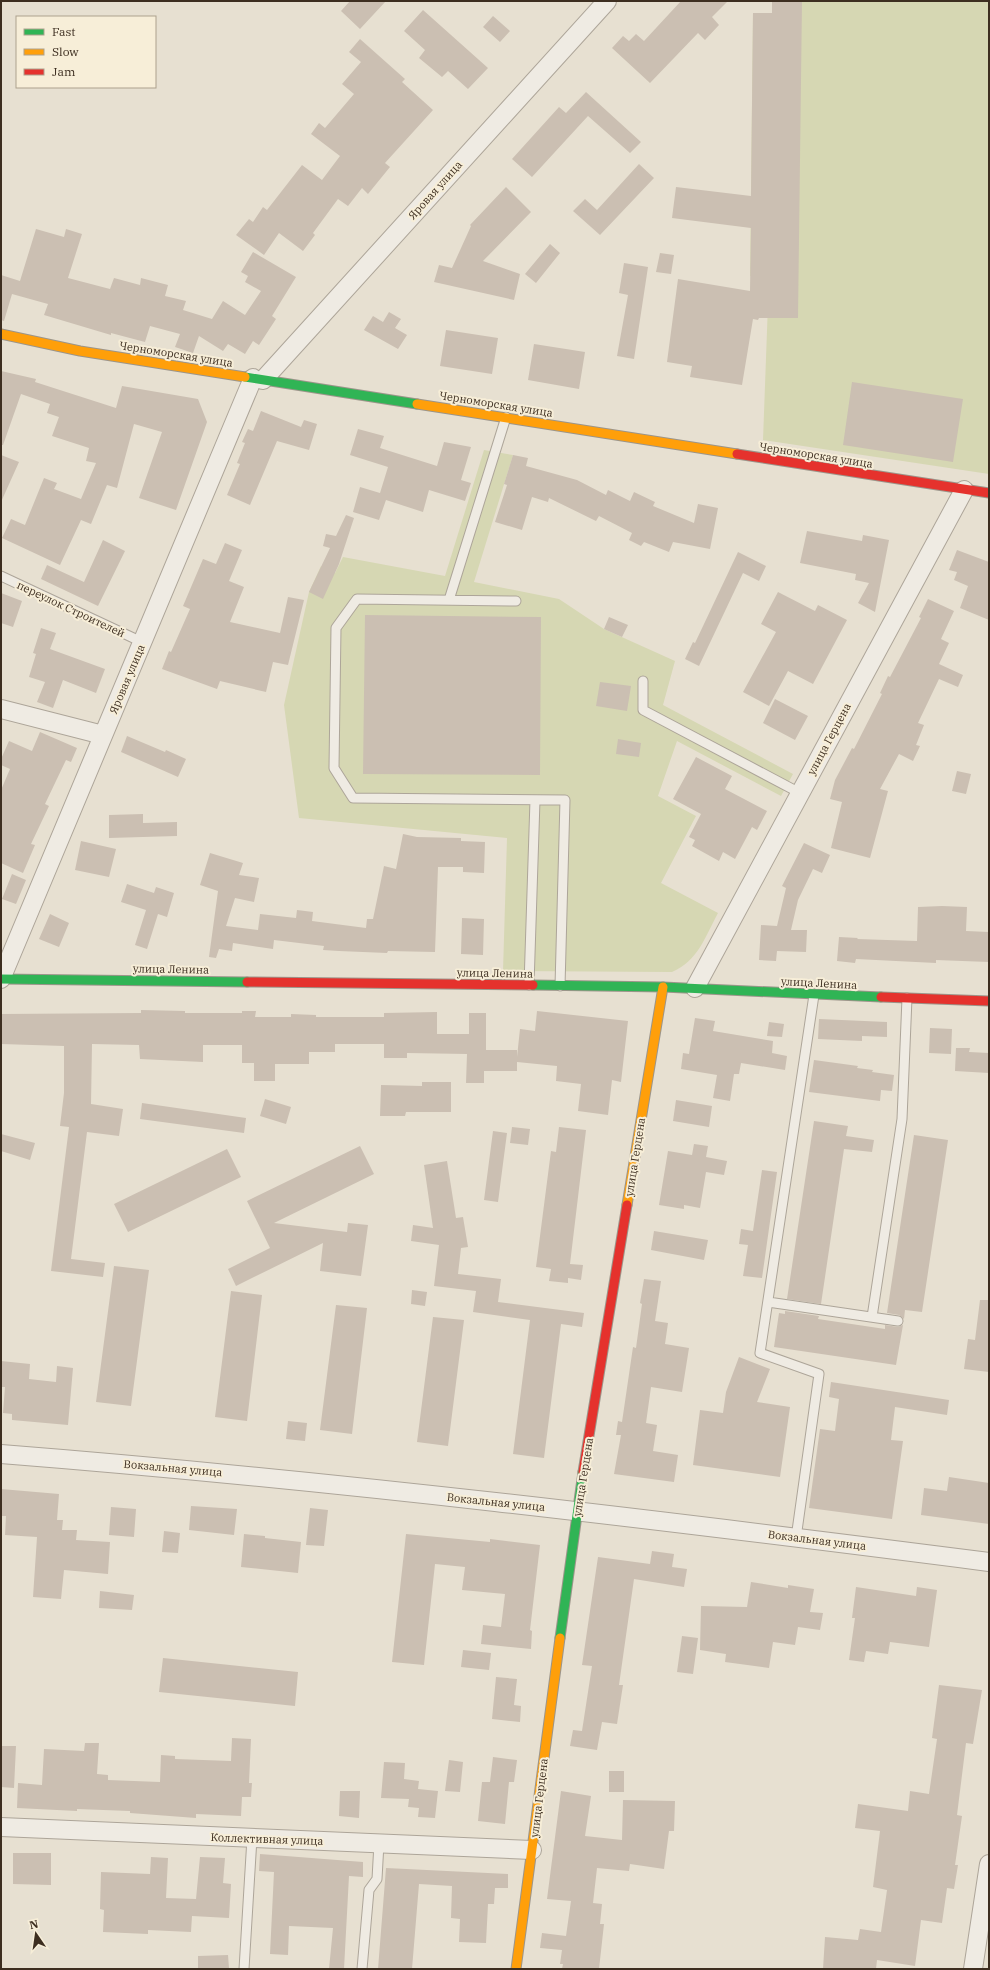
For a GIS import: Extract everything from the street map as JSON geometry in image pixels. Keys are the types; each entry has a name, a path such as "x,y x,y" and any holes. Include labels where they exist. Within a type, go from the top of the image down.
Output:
{"street":[{"name":"Яровая улица","path":"1,979 142,642 258,379 607,1"},
{"name":"Черноморская улица","path":"1,334 80,351 989,493"},
{"name":"улица Герцена","path":"695,988 964,490"},
{"path":"1,709 103,735"},
{"name":"улица Ленина","path":"1,979 663,987 814,995 989,1001"},
{"name":"улица Герцена","path":"516,1969 577,1510 663,987"},
{"name":"Вокзальная улица","path":"1,1454 161,1466 577,1510 989,1562"},
{"name":"Коллективная улица","path":"1,1827 532,1850"},
{"path":"973,1969 989,1864"}],"lane":[{"path":"449,600 506,417"},
{"name":"переулок Строителей","path":"1,576 142,642"},
{"path":"516,601 357,599 336,628 334,768 353,798 565,800 560,986"},
{"path":"643,681 643,710 800,793"},
{"path":"529,985 535,800"},
{"path":"796,1538 818,1374 760,1353 814,995"},
{"path":"872,1317 902,1119 908,998"},
{"path":"768,1302 898,1321"},
{"path":"244,1969 252,1838"},
{"path":"362,1969 369,1890 377,1879 379,1844"}],"green space":[{"path":"772,1 989,1 989,474 763,440 769,276 750,276 753,13 772,13"},
{"path":"484,450 513,455 474,582 559,599 604,629 675,661 663,705 793,774 781,796 677,741 658,796 696,816 661,883 718,913 695,955 688,962 672,972 503,971 507,838 299,818 284,705 309,592 321,566 335,573 343,557 445,576"}],"building":[{"path":"350,1 386,1 360,29 341,11"},
{"path":"681,1 728,1 712,17 719,25 705,40 698,33 650,83 612,48 623,36 629,41 636,34 644,41"},
{"path":"772,1 802,1 798,318 753,319 742,385 690,377 692,366 667,362 678,279 750,291 751,228 672,218 676,187 751,196 753,13 772,13"},
{"path":"423,10 488,68 468,89 448,71 442,77 419,58 425,50 404,31"},
{"path":"493,16 510,31 500,42 483,27"},
{"path":"360,39 405,79 402,82 433,110 385,163 390,167 368,194 362,188 348,206 338,199 313,233 315,235 303,251 279,233 264,255 236,235 249,219 253,222 263,207 267,210 302,165 322,180 340,156 311,134 319,123 325,128 354,94 342,84 361,62 349,52"},
{"path":"586,92 641,142 630,153 588,116 532,177 512,159 559,107 566,113"},
{"path":"639,164 654,178 600,235 573,211 585,199 597,210"},
{"path":"506,187 531,212 483,261 520,274 514,300 434,282 439,265 452,268 471,226 470,225"},
{"path":"36,229 64,237 66,229 82,234 68,278 110,289 114,278 140,285 141,278 168,285 165,296 186,301 183,310 212,319 223,301 245,315 261,291 245,282 248,276 241,272 253,252 296,277 272,316 276,319 259,345 253,341 245,354 228,344 223,351 199,336 193,353 175,347 180,334 150,326 145,342 111,333 111,335 44,315 48,304 12,294 4,321 1,320 1,275 20,281"},
{"path":"550,244 560,253 536,283 525,274"},
{"path":"660,253 674,255 671,274 656,272"},
{"path":"624,263 648,267 634,359 617,356 628,295 619,293"},
{"path":"389,312 401,319 395,328 407,335 398,349 364,330 373,316 383,322"},
{"path":"446,330 498,338 492,374 440,366"},
{"path":"534,344 585,352 579,389 528,380"},
{"path":"1,371 36,379 35,382 116,408 122,386 198,399 207,422 176,510 139,498 162,432 134,424 117,488 107,485 91,524 81,520 60,565 2,538 11,519 25,525 44,478 57,483 54,489 81,499 96,463 86,461 89,448 52,436 59,417 47,413 50,404 21,394 3,445 1,445"},
{"path":"852,382 963,399 953,462 843,445"},
{"path":"261,411 301,427 304,420 317,424 309,450 277,441 250,505 227,495 240,464 237,463 245,443 242,442 248,429 253,431"},
{"path":"358,429 384,436 380,448 437,466 444,442 471,447 461,480 471,483 465,501 429,490 423,512 386,500 379,520 353,512 360,487 380,493 388,467 350,455"},
{"path":"1,455 19,462 1,502"},
{"path":"513,455 528,458 526,466 577,480 606,495 608,490 630,501 634,492 655,502 653,506 694,523 698,504 718,508 710,549 673,542 669,552 644,542 641,546 629,540 632,533 599,516 596,521 549,498 548,502 532,497 522,530 495,522 507,485 504,484"},
{"path":"346,515 354,518 339,564 323,599 309,592 330,548 323,546 326,534 336,536"},
{"path":"807,531 862,541 863,535 889,540 875,612 858,603 869,583 855,580 856,574 800,563"},
{"path":"103,540 125,551 98,606 41,579 47,565 84,582"},
{"path":"225,543 242,550 229,581 244,587 230,622 280,633 288,597 304,600 288,665 273,662 266,692 220,681 217,689 162,669 169,651 171,652 190,609 183,606 203,559 216,564"},
{"path":"957,550 989,562 989,620 960,608 968,586 954,580 957,572 949,570"},
{"path":"738,552 766,566 759,581 743,573 699,666 685,659 693,642 695,643"},
{"path":"778,592 815,611 818,605 847,620 813,684 788,671 769,706 743,692 776,632 761,624"},
{"path":"1,593 22,601 13,627 1,623"},
{"path":"928,599 954,611 941,639 949,643 939,664 963,675 958,687 939,679 918,723 924,725 916,745 920,746 913,761 899,754 880,789 888,791 870,858 831,848 842,802 830,799 835,780 852,748 854,749 882,694 880,693 888,676 890,677 921,618 919,617"},
{"path":"365,615 541,617 540,775 363,774"},
{"path":"609,617 628,625 622,637 604,629"},
{"path":"41,628 56,633 50,649 105,669 96,693 63,680 53,708 37,702 45,682 29,677 36,654 33,653"},
{"path":"600,682 631,686 627,711 596,706"},
{"path":"775,699 808,716 795,740 763,723"},
{"path":"40,732 77,748 71,762 66,760 45,804 49,806 31,844 35,845 23,873 1,863 1,790 10,769 1,765 1,759 9,741 32,751"},
{"path":"127,736 186,759 178,777 121,752"},
{"path":"618,739 641,743 639,757 616,754"},
{"path":"696,757 732,776 725,789 767,811 757,830 752,827 735,859 723,852 719,861 692,846 695,840 689,837 701,814 673,799"},
{"path":"957,771 971,774 966,794 952,791"},
{"path":"143,814 143,823 177,822 177,836 109,838 109,815"},
{"path":"403,834 417,837 461,838 461,841 485,842 484,873 463,872 463,867 438,867 435,952 388,951 387,953 323,950 324,946 274,940 273,949 233,943 232,951 219,949 216,958 209,957 218,891 200,885 210,853 243,863 239,875 259,878 254,902 235,898 226,926 258,930 260,914 296,918 297,910 313,912 312,921 366,928 367,919 373,919 384,866 396,869"},
{"path":"81,841 116,849 109,877 75,870"},
{"path":"804,843 830,855 822,873 813,869 798,900 791,930 807,930 806,952 777,951 776,961 759,960 761,925 777,926 786,888 782,886"},
{"path":"12,874 26,880 16,904 2,899"},
{"path":"127,884 154,893 156,887 174,893 167,917 158,914 147,949 135,945 146,910 121,902"},
{"path":"918,907 967,907 966,931 989,932 989,962 936,960 936,963 856,959 855,963 837,961 839,937 917,941"},
{"path":"50,914 69,923 59,947 39,939"},
{"path":"462,918 484,919 483,955 461,954"},
{"path":"141,1010 185,1011 185,1013 242,1013 242,1011 256,1011 255,1017 291,1017 291,1014 316,1015 316,1017 384,1017 384,1013 437,1012 437,1034 469,1034 469,1013 486,1013 486,1050 517,1050 517,1057 520,1029 535,1031 537,1011 628,1021 621,1082 612,1080 608,1115 578,1111 581,1084 556,1081 557,1066 517,1062 517,1071 484,1071 484,1083 466,1083 467,1054 407,1053 407,1058 384,1058 384,1044 335,1044 335,1052 309,1052 309,1064 275,1064 275,1081 254,1081 254,1063 242,1063 242,1045 203,1045 203,1062 140,1059 139,1045 92,1044 91,1104 123,1109 119,1136 87,1132 71,1259 105,1263 103,1277 51,1271 69,1127 60,1126 64,1093 64,1046 1,1044 1,1014 141,1013"},
{"path":"695,1018 715,1021 713,1031 773,1041 772,1053 787,1056 785,1070 741,1063 739,1074 734,1074 730,1101 713,1098 717,1075 681,1069 683,1053 689,1054"},
{"path":"819,1019 887,1022 887,1037 862,1036 862,1041 818,1039"},
{"path":"769,1022 784,1024 782,1037 767,1036"},
{"path":"930,1028 952,1029 951,1054 929,1053"},
{"path":"956,1048 970,1048 969,1052 989,1053 989,1073 955,1071"},
{"path":"814,1060 858,1066 857,1068 873,1070 872,1072 894,1075 892,1091 881,1090 880,1101 809,1092"},
{"path":"422,1082 451,1082 451,1112 406,1112 405,1116 380,1116 381,1085 422,1086"},
{"path":"265,1099 291,1107 286,1124 260,1116"},
{"path":"676,1100 712,1106 709,1127 673,1121"},
{"path":"142,1103 246,1118 244,1133 140,1119"},
{"path":"814,1121 848,1126 846,1136 874,1140 872,1152 844,1149 821,1304 787,1299"},
{"path":"512,1127 530,1129 528,1145 510,1143"},
{"path":"559,1127 586,1130 570,1264 583,1265 581,1280 568,1278 568,1283 549,1281 551,1269 536,1267 551,1151 556,1152"},
{"path":"493,1131 507,1133 498,1202 484,1200"},
{"path":"1,1134 35,1143 30,1160 1,1151"},
{"path":"914,1135 948,1140 922,1312 905,1310 904,1319 899,1315 887,1313"},
{"path":"694,1144 708,1146 706,1157 727,1161 724,1175 706,1172 700,1208 684,1205 684,1209 659,1205 668,1151 692,1155"},
{"path":"360,1146 374,1174 274,1223 347,1232 348,1223 368,1225 361,1276 320,1271 323,1243 236,1286 228,1269 270,1248 247,1201"},
{"path":"227,1149 241,1177 128,1232 114,1204"},
{"path":"447,1161 456,1218 463,1217 468,1247 461,1248 458,1274 501,1279 498,1302 584,1313 582,1327 561,1324 544,1458 513,1454 530,1320 473,1312 476,1291 434,1286 439,1245 411,1241 413,1225 433,1228 424,1165"},
{"path":"762,1170 777,1172 762,1278 743,1276 748,1245 739,1244 741,1229 753,1231"},
{"path":"654,1231 708,1240 704,1260 651,1250"},
{"path":"114,1266 149,1270 131,1406 96,1402"},
{"path":"644,1279 661,1281 655,1321 668,1323 665,1344 689,1348 682,1392 651,1387 646,1423 657,1425 653,1451 678,1455 674,1482 614,1474 621,1435 616,1435 618,1421 622,1422 633,1347 636,1348 642,1304 640,1303"},
{"path":"412,1290 427,1292 425,1306 411,1304"},
{"path":"231,1291 262,1295 247,1421 215,1417"},
{"path":"980,1300 989,1300 989,1372 964,1369 968,1339 975,1340"},
{"path":"336,1305 367,1308 352,1434 320,1430"},
{"path":"785,1311 819,1316 818,1319 885,1329 885,1325 898,1327 903,1325 896,1365 774,1347 779,1313 785,1314"},
{"path":"433,1317 464,1320 448,1446 417,1442"},
{"path":"739,1357 770,1369 757,1402 790,1407 780,1477 693,1465 700,1410 723,1413 726,1392"},
{"path":"1,1361 30,1364 29,1379 56,1382 57,1366 73,1368 68,1425 12,1420 12,1414 3,1413 5,1387 1,1387"},
{"path":"831,1382 949,1400 947,1415 895,1407 891,1440 903,1441 892,1519 809,1508 820,1429 835,1431 839,1399 829,1397"},
{"path":"288,1421 307,1423 305,1441 286,1439"},
{"path":"949,1477 989,1483 989,1524 921,1515 924,1488 947,1491"},
{"path":"1,1489 59,1494 57,1520 63,1520 62,1530 77,1530 76,1540 110,1542 108,1574 64,1570 61,1599 33,1597 37,1537 5,1535 6,1516 1,1516"},
{"path":"191,1506 237,1509 234,1535 189,1530"},
{"path":"111,1507 136,1509 134,1537 109,1535"},
{"path":"310,1508 328,1510 324,1546 306,1545"},
{"path":"164,1531 180,1533 178,1553 162,1552"},
{"path":"244,1534 301,1542 298,1573 241,1567"},
{"path":"406,1534 490,1542 490,1539 540,1545 530,1630 532,1631 531,1649 481,1644 483,1625 501,1627 505,1594 462,1590 465,1567 435,1564 424,1665 392,1662"},
{"path":"652,1551 674,1554 672,1567 687,1569 684,1587 634,1579 619,1685 623,1685 617,1724 602,1722 597,1750 570,1746 573,1730 582,1731 592,1666 582,1665 598,1557 650,1564"},
{"path":"751,1582 788,1588 788,1585 814,1589 810,1612 823,1613 820,1630 798,1627 795,1645 773,1642 769,1668 725,1662 726,1654 700,1650 701,1606 747,1607"},
{"path":"856,1587 916,1596 917,1587 937,1590 929,1647 890,1642 888,1654 866,1651 864,1662 849,1660 855,1618 852,1618"},
{"path":"100,1591 134,1595 132,1610 99,1608"},
{"path":"682,1636 698,1638 693,1674 677,1672"},
{"path":"463,1650 491,1653 489,1670 461,1667"},
{"path":"163,1658 298,1672 295,1706 159,1692"},
{"path":"496,1677 517,1679 514,1705 521,1706 520,1722 492,1719"},
{"path":"939,1685 982,1690 973,1744 966,1743 957,1815 962,1816 955,1865 958,1865 954,1889 947,1888 942,1923 921,1920 915,1966 877,1960 876,1969 823,1969 825,1937 858,1940 860,1929 881,1932 887,1890 873,1887 880,1831 855,1828 858,1804 908,1811 910,1791 929,1794 937,1739 932,1738"},
{"path":"232,1738 251,1739 249,1783 252,1783 251,1797 242,1797 241,1816 196,1814 196,1818 130,1813 130,1811 77,1809 77,1811 17,1808 18,1783 42,1785 44,1749 84,1751 85,1743 99,1743 97,1774 108,1775 108,1780 160,1782 161,1755 175,1756 175,1759 231,1761"},
{"path":"1,1746 16,1746 14,1788 1,1787"},
{"path":"493,1757 517,1760 514,1782 509,1782 505,1824 478,1821 482,1782 490,1782"},
{"path":"449,1760 463,1762 460,1792 445,1791"},
{"path":"384,1762 405,1763 404,1779 419,1781 418,1789 438,1791 435,1818 418,1817 419,1808 408,1807 409,1799 381,1798"},
{"path":"609,1771 624,1771 624,1792 609,1792"},
{"path":"340,1791 360,1791 359,1818 339,1816"},
{"path":"561,1791 591,1796 585,1836 622,1840 623,1800 675,1801 674,1831 669,1831 664,1869 630,1864 629,1871 597,1868 593,1903 602,1904 600,1924 604,1924 599,1969 562,1969 563,1964 560,1964 562,1950 540,1948 542,1933 566,1936 571,1901 547,1899"},
{"path":"13,1853 51,1853 51,1885 13,1884"},
{"path":"260,1854 363,1862 363,1877 349,1876 344,1969 329,1969 333,1928 289,1926 288,1955 270,1954 274,1872 259,1871"},
{"path":"151,1857 168,1858 166,1898 196,1899 200,1857 225,1858 223,1883 231,1884 229,1918 192,1916 191,1932 148,1930 148,1934 103,1932 104,1910 100,1909 101,1872 150,1874"},
{"path":"386,1868 508,1874 508,1888 495,1888 494,1904 488,1904 486,1943 459,1942 460,1919 451,1918 452,1886 419,1884 412,1969 378,1969"},
{"path":"228,1955 229,1968 198,1969 198,1956"}],"traffic: fast":[{"path":"245,377 417,404"},
{"path":"1,979 247,982"},
{"path":"533,985 663,987 881,997"},
{"path":"560,1638 583,1472"}],"traffic: slow":[{"path":"1,334 80,351 245,377"},
{"path":"417,404 737,454"},
{"path":"627,1205 663,987"},
{"path":"516,1969 560,1638"}],"traffic: jam":[{"path":"737,454 989,493"},
{"path":"247,982 533,985"},
{"path":"881,997 989,1001"},
{"path":"583,1472 627,1205"}]}
